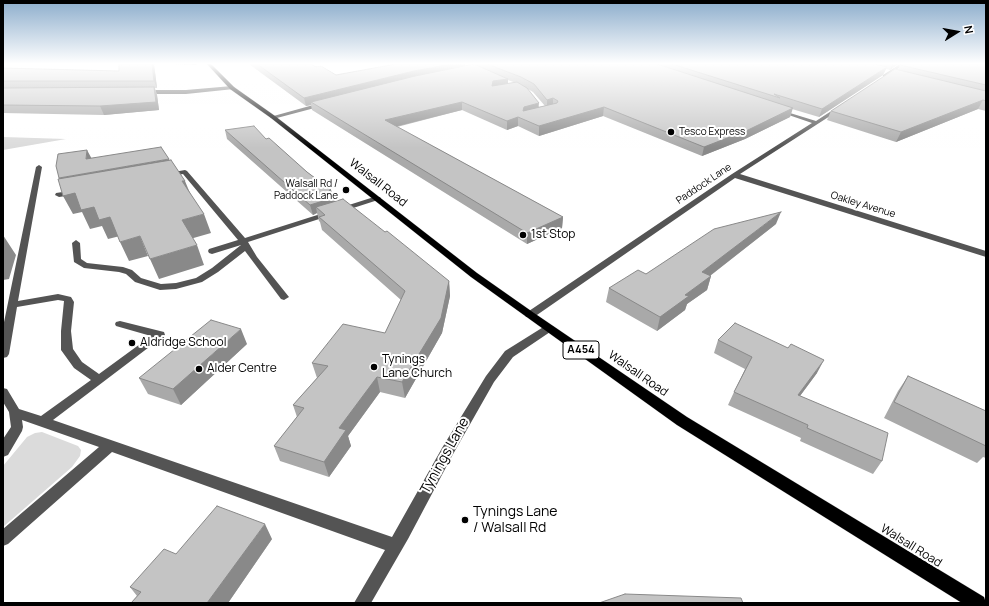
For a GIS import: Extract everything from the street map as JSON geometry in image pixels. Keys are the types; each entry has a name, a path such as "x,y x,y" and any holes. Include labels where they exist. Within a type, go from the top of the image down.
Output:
{"main road":[{"name":"Walsall Road","path":"238,92 474,275 682,421 978,603"}],"street":[{"name":"Paddock Lane","path":"530,314 734,175 849,101"},
{"path":"273,118 332,102"},
{"path":"772,108 817,123"},
{"path":"3,354 40,167"},
{"path":"163,176 185,172 245,244 253,258 284,297"},
{"name":"Oakley Avenue","path":"734,175 986,254"},
{"path":"58,195 81,191"},
{"path":"212,250 245,244 377,199"},
{"path":"76,243 77,260 84,265 120,269 129,272 138,280 160,287 176,286 199,280 215,270 245,244"},
{"path":"13,305 58,297 67,299 70,302 66,331 67,350 78,365 99,380"},
{"path":"43,421 160,335 120,324"},
{"name":"Tynings Lane","path":"362,603 396,546 446,452 490,379 509,354 550,328"},
{"path":"3,392 15,412 17,427 3,451"},
{"path":"15,412 396,546"},
{"path":"3,539 110,445"}],"shaded area":[{"path":"3,137 66,139 3,150"},
{"path":"42,432 78,446 81,450 80,456 72,467 3,527 3,466 27,437 35,433"}],"building":[{"path":"3,92 155,92 156,102 100,106 3,105"},
{"path":"296,92 327,92 304,98"},
{"path":"350,92 530,92 539,103 524,107 523,111 557,103 558,101 553,98 547,100 541,92 744,92 793,108 748,130 704,147 604,107 539,126 518,117 507,121 462,102 385,120 563,217 527,233 311,102"},
{"path":"762,92 848,92 822,109 774,94 780,98"},
{"path":"860,92 986,92 986,101 983,100 901,132 831,111"},
{"path":"254,126 266,139 269,138 307,172 331,190 329,191 336,197 310,205 225,130"},
{"path":"161,147 169,159 59,178 56,166 58,154 87,150 86,159"},
{"path":"171,160 185,181 182,181 204,214 182,220 197,245 150,259 140,236 120,242 110,217 99,220 94,207 81,210 75,193 63,196 58,179"},
{"path":"343,199 385,232 387,231 449,281 441,318 402,382 377,377 339,428 346,430 324,462 274,446 304,408 293,405 328,366 312,363 343,324 385,333 405,291 319,217 325,215 316,207"},
{"path":"781,212 702,272 711,276 685,295 689,296 660,317 609,288 638,270 646,274 714,229"},
{"path":"211,320 241,329 173,389 139,378"},
{"path":"735,323 788,348 791,344 824,360 798,395 888,433 882,461 807,428 808,425 734,392 752,357 718,340"},
{"path":"908,376 986,411 986,446 894,402"},
{"path":"217,506 265,524 207,603 131,603 141,592 130,587 164,549 176,554"},
{"path":"625,594 741,598 743,603 599,603"}],"place":[{"name":"Tesco Express","path":"671,132"},
{"name":"Walsall Rd / Paddock Lane","path":"346,190"},
{"name":"1st Stop","path":"523,235"},
{"name":"Aldridge School","path":"132,343"},
{"name":"Tynings Lane Church","path":"374,367"},
{"name":"Alder Centre","path":"199,369"},
{"name":"Tynings Lane / Walsall Rd","path":"465,520"}]}
